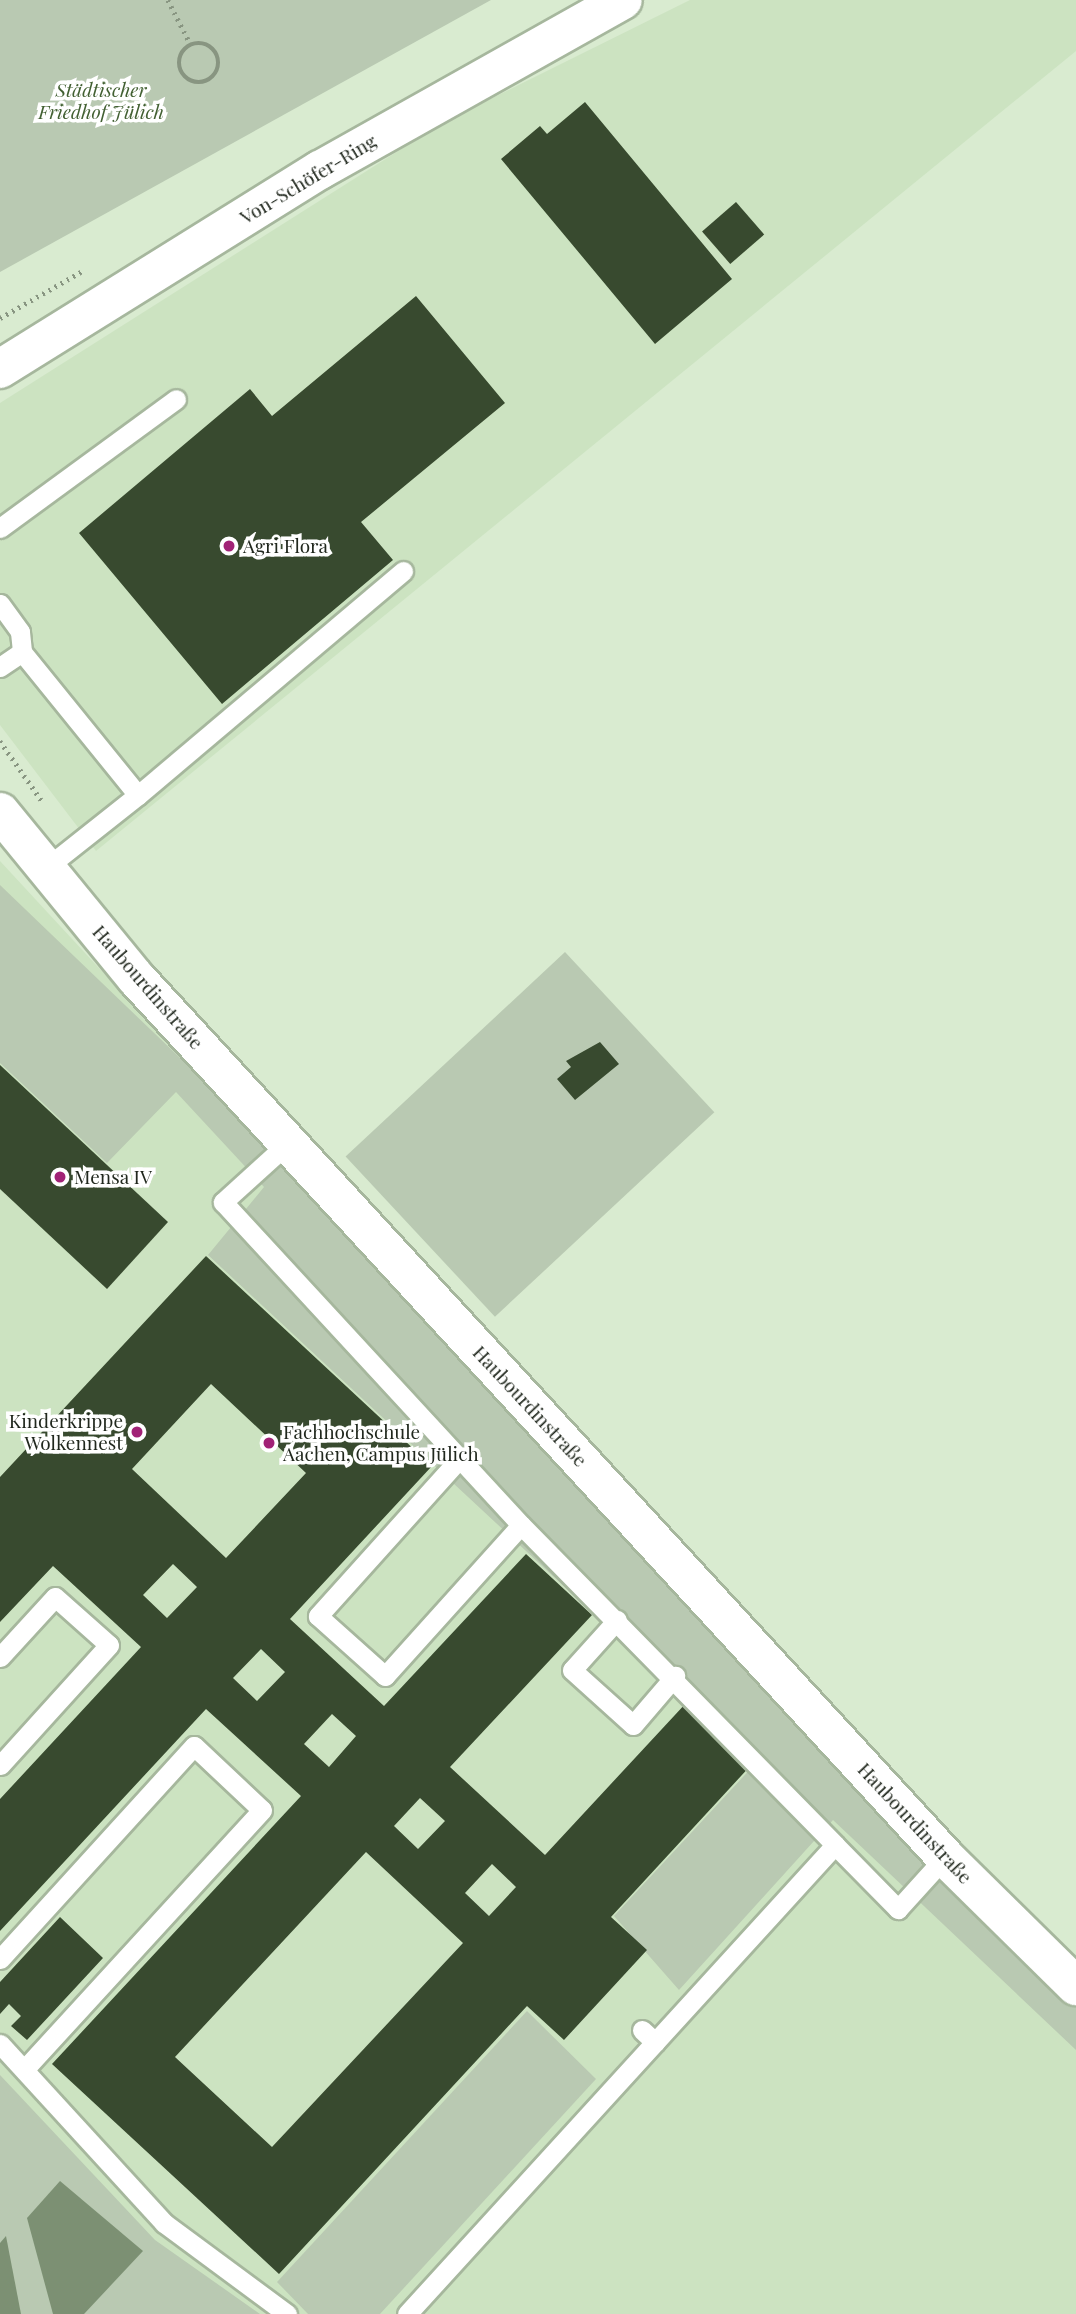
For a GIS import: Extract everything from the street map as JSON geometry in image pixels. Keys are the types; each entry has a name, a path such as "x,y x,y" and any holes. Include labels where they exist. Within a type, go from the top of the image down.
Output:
{"street":[{"name":"Von-Schöfer-Ring","path":"0,369 320,170 624,0"},
{"name":"Haubourdinstraße","path":"2,819 288,1143 945,1857 1076,1986"}],"lane":[{"path":"0,528 176,399"},
{"path":"46,868 138,795 403,571"},
{"path":"0,604 20,632 22,652 138,795"},
{"path":"0,667 22,652"},
{"path":"288,1143 223,1202 521,1525 675,1676 898,1909 945,1857"},
{"path":"461,1457 318,1616 385,1676 521,1525"},
{"path":"0,1657 55,1597 109,1645 0,1765"},
{"path":"617,1620 572,1670 633,1725 675,1676"},
{"path":"0,1959 194,1746 262,1810 24,2070"},
{"path":"407,2314 648,2036 835,1845"},
{"path":"0,2044 164,2223 287,2314"}],"path":[{"path":"168,0 191,45"},
{"path":"191,45 214,50 219,61 212,78 199,82 183,73 180,61 191,45"}],"shaded area":[{"path":"690,0 1076,0 1076,51 96,851 0,725 0,403 444,122"},
{"name":"Fachhochschule Aachen, Campus Jülich","path":"0,861 1076,2025 1076,2314 0,2314"},
{"path":"60,2181 143,2251 84,2314 53,2314 27,2218"},
{"path":"6,2236 21,2314 0,2314 0,2243"}],"green space":[{"name":"Städtischer Friedhof Jülich","path":"0,0 491,0 0,272"},
{"path":"0,885 277,1151 1076,1986 1076,2050 833,1820 679,1990 614,1916 755,1764 208,1255 264,1187 176,1092 107,1163 0,1063"},
{"path":"565,952 714,1112 495,1317 346,1157"},
{"path":"527,2011 596,2079 380,2314 308,2314 277,2282"},
{"path":"0,2075 155,2240 260,2314 0,2314"}],"building":[{"path":"585,102 732,279 655,344 501,159 540,126 547,134"},
{"path":"736,202 764,234 730,264 702,232"},
{"path":"416,296 505,403 361,522 393,560 222,704 79,533 250,389 272,416"},
{"path":"600,1042 619,1064 575,1100 557,1079 571,1067 566,1061"},
{"name":"Mensa IV","path":"0,1065 168,1222 107,1289 0,1189"},
{"path":"206,1256 432,1466 290,1619 384,1706 526,1554 592,1615 450,1767 545,1855 687,1702 753,1763 611,1917 647,1950 564,2040 527,2006 279,2274 52,2064 301,1796 206,1709 0,1931 0,1799 141,1647 53,1566 0,1622 0,1477","holes":["211,1384 306,1473 226,1558 132,1469","173,1564 197,1587 167,1618 143,1595","261,1649 285,1672 257,1701 233,1678","332,1714 356,1736 329,1767 304,1744","420,1798 445,1821 418,1849 394,1826","366,1852 463,1943 272,2147 175,2057","492,1864 516,1887 489,1916 465,1893"]},
{"path":"60,1917 103,1958 27,2040 11,2026 21,2016 9,2004 0,2014 0,1982"}],"place":[{"name":"Agri Flora","path":"229,546"},
{"name":"Mensa IV","path":"60,1177"},
{"name":"Kinderkrippe Wolkennest","path":"137,1432"},
{"name":"Fachhochschule Aachen, Campus Jülich","path":"269,1443"}]}
